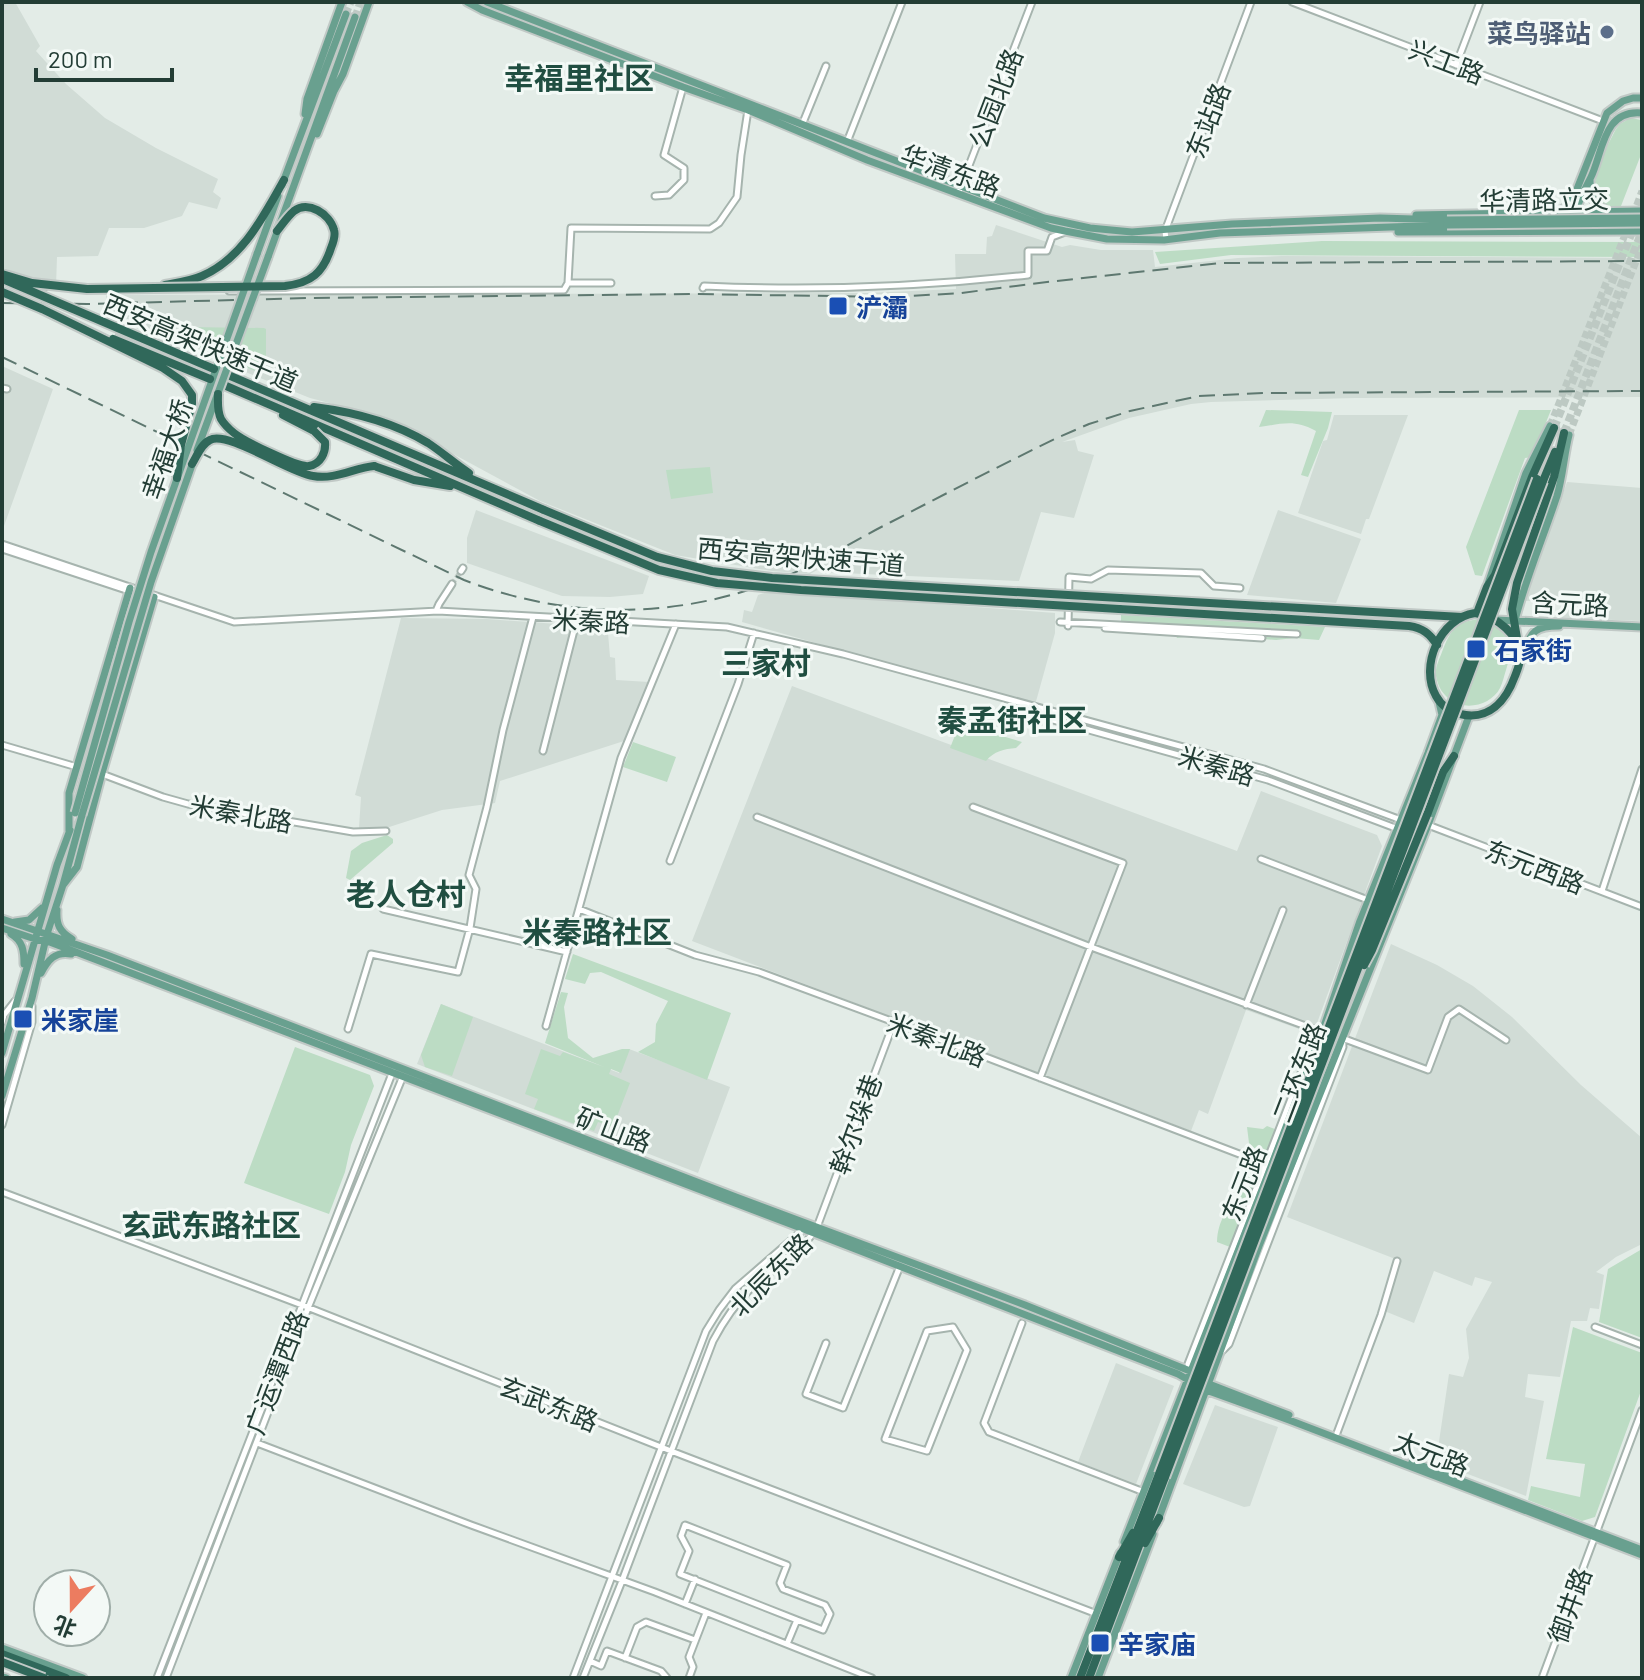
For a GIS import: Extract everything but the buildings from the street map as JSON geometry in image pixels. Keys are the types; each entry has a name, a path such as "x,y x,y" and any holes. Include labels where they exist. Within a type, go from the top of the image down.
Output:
{"highway":[{"path":"148,289 200,277 231,257 256,228 284,180"},
{"path":"2,280 53,287 148,289 285,286 311,279 329,255 335,234 333,225 319,211 303,208 293,212 277,231"},
{"name":"西安高架快速干道","path":"2,280 657,557 712,571 772,578 1462,617"},
{"name":"西安高架快速干道","path":"2,292 642,564 676,575 717,583 801,590 1409,626 1426,632 1437,645"},
{"path":"40,308 163,368 182,381 192,395 192,404 181,445 177,478"},
{"path":"218,394 220,418 233,432 305,467 313,465 323,455 325,442 314,431 240,392"},
{"path":"302,405 366,417 411,435 428,443 486,485"},
{"path":"1540,480 1552,427"},
{"path":"1540,480 1566,434"},
{"path":"1519,651 1508,630 1495,620 1477,613 1462,617 1448,628 1437,645 1428,675 1431,686 1438,699 1453,712 1469,716 1486,713 1498,706 1509,690 1519,664 1519,651 1512,609 1517,583 1566,434"},
{"path":"192,464 204,445 216,438 247,447 311,476 334,476 374,466 414,480 463,487"},
{"path":"1477,613 1549,442"},
{"name":"二环东路","path":"1089,1678 1162,1476 1540,480"},
{"path":"1347,990 1360,934 1428,753"},
{"path":"1347,990 1372,950 1443,772 1454,756"},
{"path":"1119,1557 1162,1476"},
{"path":"1080,1678 1145,1511"},
{"path":"1132,1564 1159,1518"},
{"path":"2,1651 66,1678"},
{"path":"2,1662 44,1678"}],"main road":[{"path":"310,102 342,2"},
{"path":"297,176 343,74 369,2"},
{"name":"华清东路","path":"467,2 748,110 867,160 1044,218 1090,228 1166,235 1232,224 1380,218 1447,222"},
{"name":"华清东路","path":"487,2 802,125 1051,228 1107,239 1364,229 1447,222"},
{"path":"310,102 346,14"},
{"name":"幸福大桥","path":"79,814 146,596 355,17"},
{"path":"1570,232 1572,206 1609,109 1630,98 1642,98"},
{"name":"幸福大桥","path":"79,814 129,622 310,102"},
{"path":"1572,206 1591,177 1613,124 1627,114 1642,116"},
{"path":"1591,177 1590,192 1595,204 1603,209 1630,214 1629,226 1623,231"},
{"path":"1380,218 1552,211 1572,206 1642,211"},
{"name":"华清路立交","path":"1447,222 1642,221"},
{"path":"1364,229 1416,233 1642,231"},
{"path":"1487,587 1526,473 1552,427"},
{"path":"1514,621 1560,486 1566,434"},
{"path":"1517,583 1519,604 1525,614 1543,621"},
{"path":"69,831 69,793 129,589"},
{"path":"63,885 77,867 154,597"},
{"name":"含元路","path":"1495,620 1642,629"},
{"name":"含元路","path":"1519,664 1532,634 1539,628 1642,629"},
{"name":"东元路","path":"1071,1678 1322,1032 1368,900 1428,753 1442,715 1438,699"},
{"name":"东元路","path":"1098,1678 1220,1353 1469,716"},
{"path":"2,1053 57,865 69,831 79,814"},
{"path":"2,1096 63,885 79,814"},
{"path":"59,897 57,920 60,930 92,950"},
{"path":"2,924 29,920 47,900"},
{"path":"2,924 21,943 24,952 22,980"},
{"name":"矿山路","path":"2,924 92,950 394,1070"},
{"name":"矿山路","path":"47,938 85,957 404,1073 815,1230 1025,1305 1189,1374 1208,1387"},
{"path":"36,982 45,964 54,955 66,953 85,957"},
{"name":"矿山路","path":"404,1073 803,1229 815,1230 900,1266 1189,1374"},
{"name":"太元路","path":"1208,1387 1337,1433 1595,1535"},
{"name":"太元路","path":"1208,1387 1642,1552"},
{"path":"2,1651 83,1678"}],"street":[{"path":"846,143 902,2"},
{"name":"公园北路","path":"959,190 1032,2"},
{"name":"东站路","path":"1166,235 1251,2"},
{"name":"兴工路","path":"1292,2 1603,121"},
{"path":"1456,65 1480,2"},
{"path":"802,125 826,66"},
{"path":"655,196 669,195 684,180 684,168 664,155 683,87"},
{"path":"204,291 564,290 568,283 571,228 710,229 719,223 737,197 748,110"},
{"path":"703,288 864,288 1028,275 1028,251 1047,251 1052,237 1065,231"},
{"path":"2,280 44,288"},
{"path":"568,283 611,283"},
{"name":"米秦路","path":"2,546 234,622 436,611 725,626 843,654 1264,769 1401,820"},
{"path":"1068,624 1069,577 1091,579 1108,570 1201,573 1214,586 1240,588"},
{"path":"436,611 452,584"},
{"path":"348,1029 371,954 458,972 470,928 476,889 469,875 533,617"},
{"path":"543,751 577,619"},
{"path":"546,1026 621,758 676,624"},
{"path":"1060,624 1297,634"},
{"path":"1068,624 1262,638"},
{"path":"670,861 738,684 754,633"},
{"name":"米秦路","path":"1036,706 1046,718 1268,780 1398,829"},
{"path":"1080,727 1083,719"},
{"path":"2,745 77,767"},
{"path":"1602,891 1642,769"},
{"name":"米秦北路","path":"102,773 188,804 353,832 386,831"},
{"path":"973,807 1123,863 1040,1078"},
{"path":"757,817 1091,947 1322,1032"},
{"name":"东元西路","path":"1428,825 1642,907"},
{"path":"1261,859 1368,900"},
{"path":"383,909 567,952"},
{"name":"米秦北路","path":"579,909 695,955 759,972 894,1022 1291,1173"},
{"path":"1246,1005 1283,910"},
{"path":"2,1125 32,1022 32,998"},
{"path":"2,1023 4,1015 16,1000"},
{"path":"1342,1038 1428,1070 1448,1017 1459,1009 1506,1040"},
{"name":"幹尔垛巷","path":"815,1230 894,1022"},
{"name":"广运潭西路","path":"157,1678 305,1306 394,1070"},
{"name":"广运潭西路","path":"166,1678 257,1443 305,1306 404,1073"},
{"name":"玄武东路","path":"2,1192 305,1306 671,1451 1097,1614"},
{"name":"北辰东路","path":"573,1678 701,1344 719,1310 735,1289 803,1229"},
{"name":"北辰东路","path":"583,1678 713,1341 728,1315 752,1287 802,1245 815,1230"},
{"path":"1337,1433 1381,1315 1397,1261"},
{"path":"826,1343 806,1394 843,1408 900,1266"},
{"path":"1022,1323 984,1423 989,1432 1144,1492"},
{"path":"953,1327 967,1350 927,1451 885,1439 927,1331 953,1327"},
{"path":"1595,1327 1642,1345"},
{"name":"御井路","path":"1542,1678 1642,1410"},
{"path":"257,1443 872,1678"},
{"path":"685,1525 787,1565 780,1583 783,1589 825,1605 830,1614 823,1630 797,1620 680,1574 689,1551 681,1536 685,1525"},
{"path":"685,1604 695,1579"},
{"path":"689,1678 693,1667 689,1657 706,1613"},
{"path":"787,1644 797,1620"},
{"path":"625,1658 637,1627 646,1622 695,1640"},
{"path":"590,1661 601,1666 607,1651 661,1671 667,1678"}],"shaded area":[{"path":"2,2 15,2 40,46 36,51 66,84 105,118 218,179 213,192 221,198 217,209 189,202 182,216 144,228 109,228 98,256 57,257 56,286 45,286 2,267"},
{"path":"996,225 1062,247 1153,250 1155,267 1282,256 1642,258 1642,397 1355,398 1191,404 1129,418 1062,442 1075,440 1078,451 1094,455 1074,518 1041,512 1019,581 820,572 819,569 810,574 675,555 540,501 444,449 360,411 310,398 109,317 106,295 867,293 956,289 955,254 986,254 987,237 992,236"},
{"path":"2,366 53,389 4,526 2,525"},
{"path":"1334,415 1408,415 1361,534 1298,513"},
{"path":"1567,482 1642,488 1642,621 1562,618 1562,600 1525,601"},
{"path":"476,510 649,576 643,594 562,596 467,563 467,538"},
{"path":"1278,510 1361,539 1336,603 1247,595"},
{"path":"770,591 1055,613 1055,633 1035,705 742,622 744,610 752,612 758,595"},
{"path":"401,618 487,619 586,626 608,633 610,657 615,658 616,680 649,682 624,741 500,781 495,803 442,810 383,829 359,828 361,797 355,795"},
{"path":"792,686 1237,851 1261,791 1377,835 1382,846 1313,1034 1246,1010 1208,1114 1199,1110 1191,1131 692,941"},
{"path":"1391,944 1473,986 1512,1017 1581,1085 1642,1138 1642,1244 1616,1257 1596,1272 1604,1275 1599,1309 1590,1308 1587,1321 1571,1321 1560,1377 1528,1374 1525,1397 1544,1401 1526,1496 1436,1462 1449,1374 1463,1377 1469,1358 1466,1329 1492,1282 1475,1277 1472,1286 1434,1271 1414,1323 1382,1310 1398,1260 1287,1217"},
{"path":"441,1004 619,1073 629,1049 730,1087 698,1173 417,1064"},
{"path":"1116,1363 1174,1386 1136,1484 1078,1462"},
{"path":"1215,1405 1278,1427 1250,1506 1244,1507 1183,1484"}],"green space":[{"path":"1630,118 1642,120 1642,152 1621,206 1604,206 1597,199 1595,190 1598,168 1616,129"},
{"path":"1322,241 1642,242 1642,257 1231,255 1160,264 1155,252"},
{"path":"186,327 266,329 266,361 261,371 180,340 180,332"},
{"path":"1266,410 1332,412 1308,477 1301,475 1316,431 1295,424 1259,427"},
{"path":"1519,410 1551,410 1532,457 1525,458 1482,576 1475,575 1466,547"},
{"path":"710,467 713,493 671,499 666,470"},
{"path":"1121,615 1325,627 1319,640 1187,633 1185,637 1177,638 1173,627 1121,626"},
{"path":"1480,619 1503,631 1509,644 1509,660 1496,694 1486,702 1472,706 1458,704 1440,687 1436,670 1455,628"},
{"path":"962,718 1022,742 1016,748 996,753 986,761 950,748"},
{"path":"633,742 676,757 667,782 623,767"},
{"path":"387,835 393,843 350,880 346,878 351,851 362,843"},
{"path":"573,954 731,1013 707,1080 638,1052 655,1042 656,1024 668,1001 601,972 590,973 585,984 565,979"},
{"path":"561,992 568,993 564,1007 568,1038 593,1058 630,1049 621,1073 611,1069 609,1074 630,1083 613,1127 598,1122 594,1131 534,1109 538,1099 525,1094 541,1049 560,1056 563,1052 604,1067 545,1043"},
{"path":"441,1004 473,1017 452,1076 425,1067 421,1055"},
{"path":"295,1047 370,1075 374,1086 329,1214 244,1183"},
{"path":"1267,1126 1275,1129 1264,1159 1245,1152 1249,1143 1247,1127 1263,1129"},
{"path":"1251,1165 1260,1169 1230,1247 1217,1242 1219,1227"},
{"path":"1642,1249 1642,1338 1599,1322 1608,1269"},
{"path":"1573,1327 1642,1353 1642,1388 1595,1517 1582,1521 1528,1500 1531,1486 1580,1497 1585,1464 1546,1459"}],"tunnel":[{"path":"346,14 351,2"},
{"path":"355,17 360,2"},
{"path":"1633,215 1642,191"},
{"path":"1554,428 1642,207"},
{"path":"1550,426 1628,227"},
{"path":"1564,433 1642,231"},
{"path":"1569,435 1642,246"},
{"path":"452,584 461,571"}],"railway":[{"path":"2,303 695,294 894,297 961,293 1220,263 1642,261"},
{"path":"2,357 464,580 545,603 626,610 708,601 749,590 815,563 954,489 1089,424 1130,411 1199,396 1642,391"}],"place":[{"name":"菜鸟驿站","path":"1607,32"},
{"name":"浐灞","path":"838,306"},
{"name":"石家街","path":"1476,649"},
{"name":"米家崖","path":"23,1019"},
{"name":"辛家庙","path":"1100,1643"}],"district":[{"name":"幸福里社区","path":"579,77"},
{"name":"三家村","path":"766,662"},
{"name":"秦孟街社区","path":"1012,719"},
{"name":"老人仓村","path":"406,893"},
{"name":"米秦路社区","path":"597,931"},
{"name":"玄武东路社区","path":"211,1224"}]}
